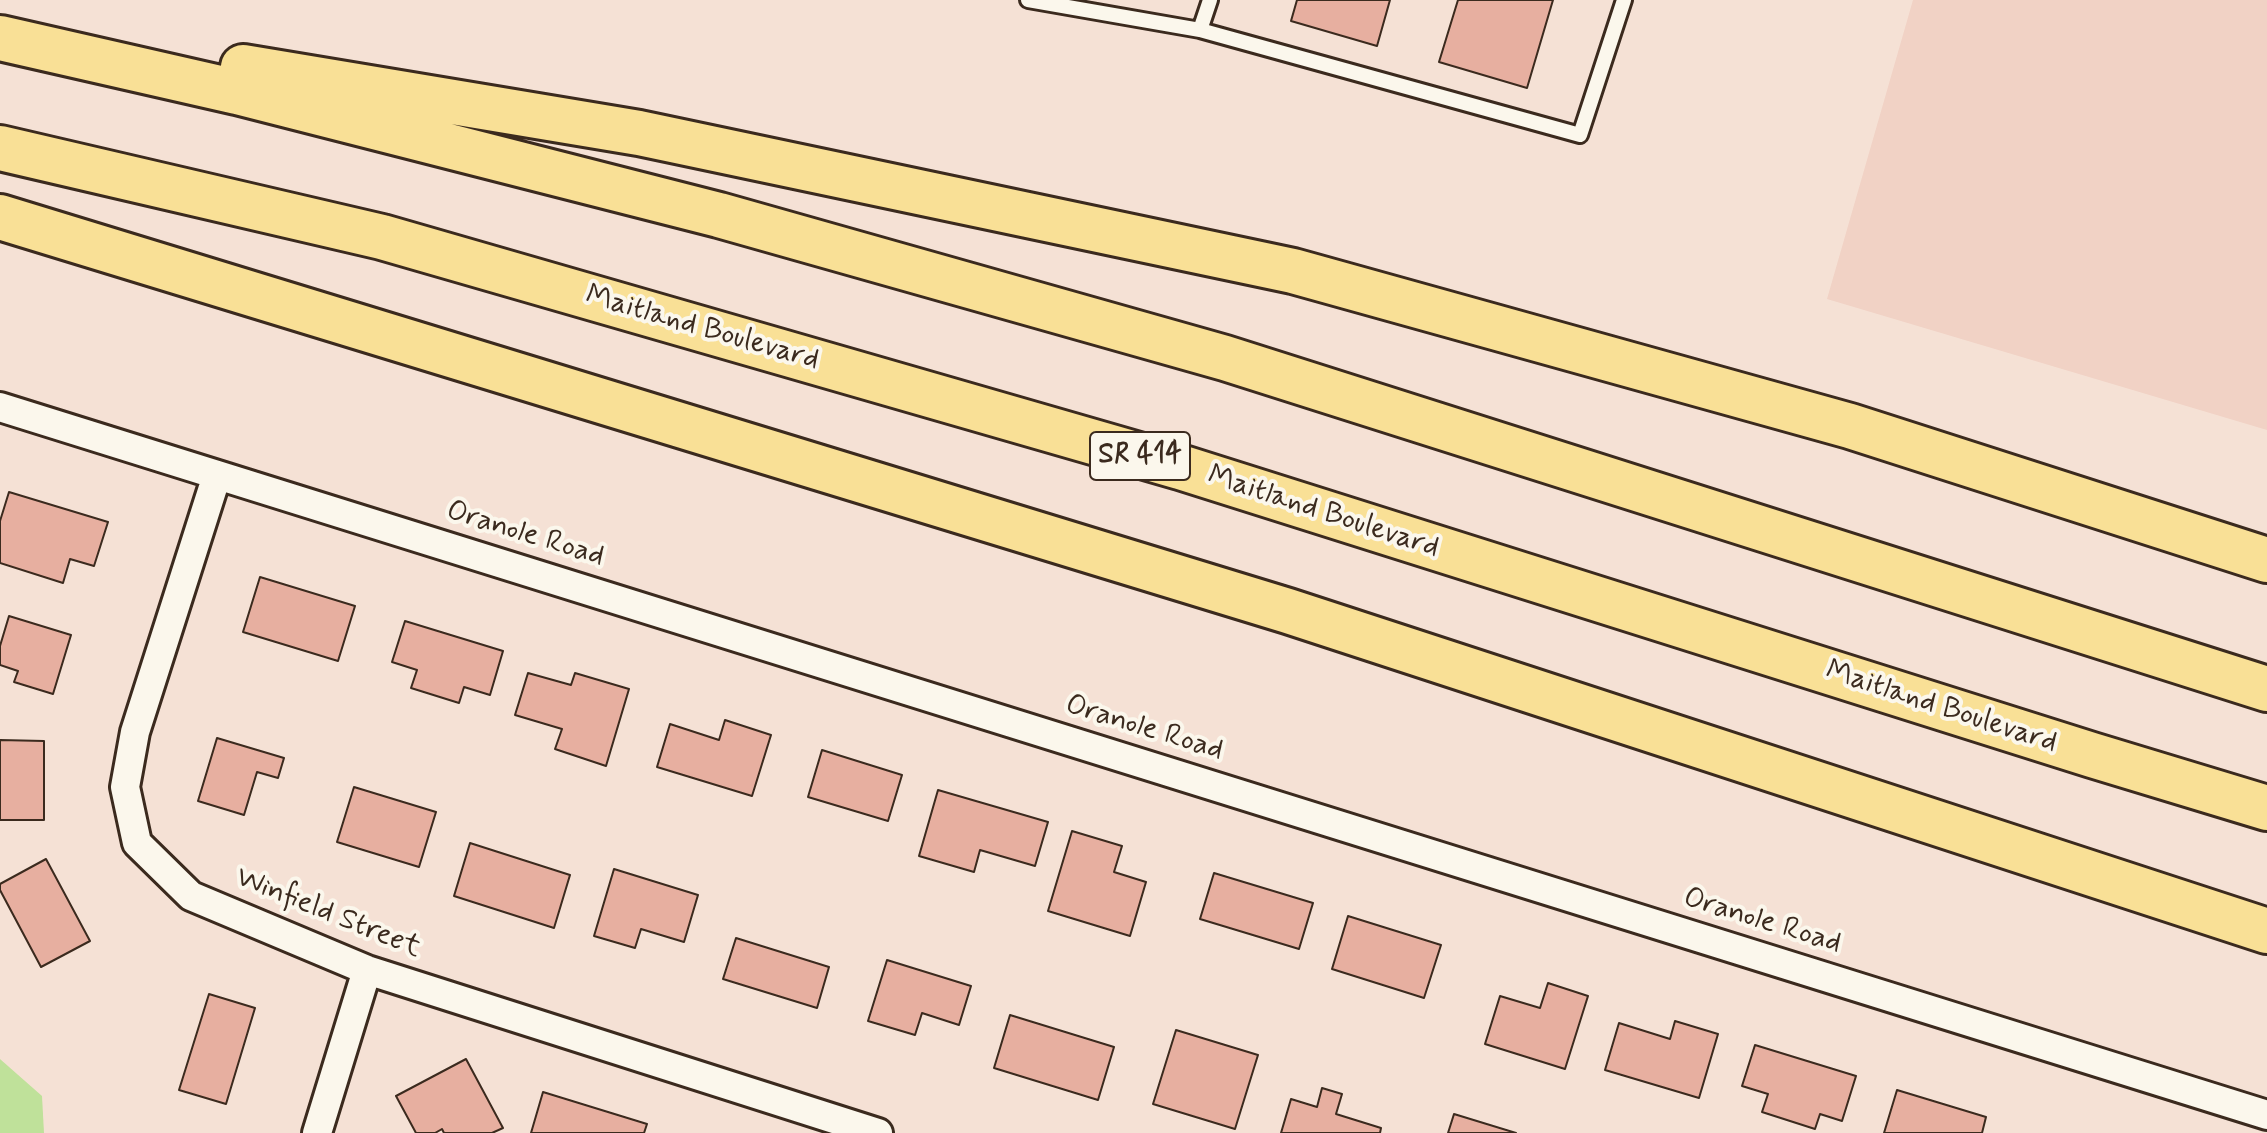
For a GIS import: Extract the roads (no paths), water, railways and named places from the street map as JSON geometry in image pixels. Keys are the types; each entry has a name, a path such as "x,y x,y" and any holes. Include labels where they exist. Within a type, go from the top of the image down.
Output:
{"highway":[{"path":"0,26 639,133 1293,271 1850,426 2267,560"},
{"path":"0,38 237,92 719,215 1194,349 2267,689"},
{"name":"Maitland Boulevard","path":"0,148 382,237 1180,467 2267,808"},
{"path":"0,217 1288,611 2267,931"}],"street":[{"name":"Oranole Road","path":"0,407 2267,1115"},
{"name":"Winfield Street","path":"217,475 135,732 125,787 137,843 191,896 367,970 878,1133"},
{"path":"317,1133 367,970"}],"lane":[{"path":"1028,0 1200,30 1580,135 1624,0"},
{"path":"1200,30 1210,0"}]}
